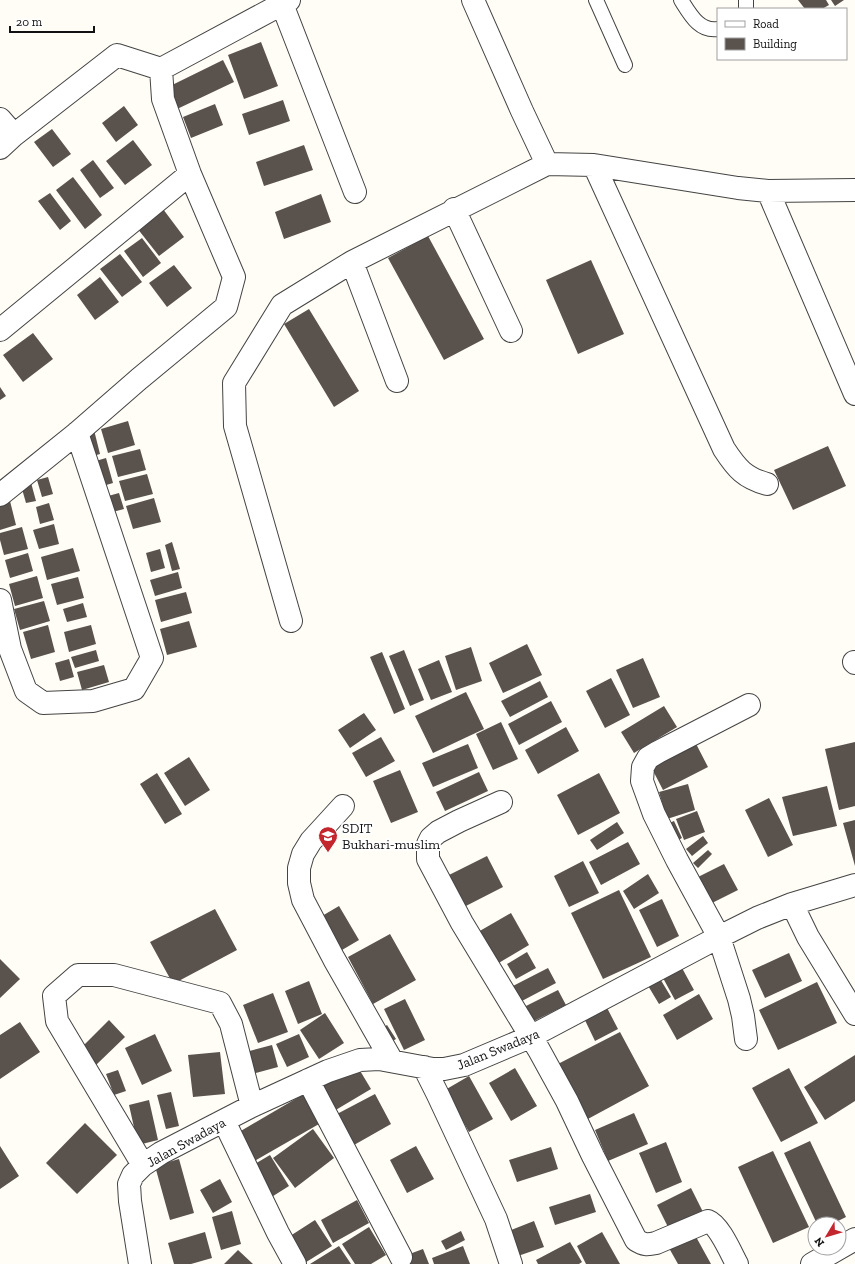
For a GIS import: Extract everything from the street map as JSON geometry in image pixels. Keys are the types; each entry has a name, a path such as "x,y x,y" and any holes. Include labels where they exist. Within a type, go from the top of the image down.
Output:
{"street":[{"path":"473,0 547,164"},
{"path":"5,134 117,55 161,69 286,2 355,192"},
{"path":"0,495 77,433 226,307 234,277 190,174 163,100 161,69"},
{"path":"291,621 235,426 234,383 282,304 352,262 454,209 547,164 594,165 738,188 768,191 855,190"},
{"path":"594,165 724,449 742,473 750,478 767,484"},
{"path":"0,330 190,174"},
{"path":"768,191 855,394"},
{"path":"454,209 511,331"},
{"path":"352,262 397,382"},
{"path":"0,600 10,649 26,691 43,703 93,701 134,689 152,658 77,433"},
{"path":"746,1039 739,1000 719,937 654,814 642,781 643,767 648,758 750,705"},
{"path":"501,802 438,832 431,838 428,844 428,859 462,923 539,1050 567,1101 636,1240 642,1244 656,1244 708,1221 713,1223 737,1264"},
{"path":"343,806 311,841 303,854 299,868 299,883 303,900 334,959 392,1061"},
{"name":"Jalan Swadaya","path":"140,1264 130,1201 129,1184 133,1175 143,1165 161,1153 252,1106 308,1080 360,1060 380,1059 444,1069 464,1065 530,1037 757,918 792,904 855,885"},
{"path":"792,904 808,937 855,1014"},
{"path":"143,1165 57,1021 54,996 78,975 114,975 220,1004 231,1024 252,1106"},
{"path":"424,1067 496,1219 511,1264"},
{"path":"308,1080 401,1257"},
{"path":"224,1121 278,1233 295,1264"},
{"path":"812,1264 855,1239"}],"lane":[{"path":"596,0 625,65"},
{"path":"681,0 689,14 699,25 711,30 717,29"}],"building":[{"path":"798,0 826,0 829,5 824,8 804,8"},
{"path":"831,0 844,0 835,6"},
{"path":"261,42 278,86 244,99 228,55"},
{"path":"223,60 234,82 175,110 164,89"},
{"path":"283,100 290,121 249,135 242,114"},
{"path":"215,104 223,125 191,138 183,117"},
{"path":"124,106 138,125 116,142 102,123"},
{"path":"52,129 71,154 53,167 34,142"},
{"path":"133,140 152,165 125,185 106,161"},
{"path":"304,145 313,170 264,186 256,162"},
{"path":"93,160 114,188 100,198 80,170"},
{"path":"73,177 102,215 85,229 56,190"},
{"path":"50,193 71,221 60,230 38,201"},
{"path":"321,194 331,222 284,239 275,212"},
{"path":"163,209 184,237 159,256 137,228"},
{"path":"428,236 484,339 444,360 388,258"},
{"path":"142,238 161,263 143,277 124,251"},
{"path":"120,254 142,282 122,297 100,269"},
{"path":"591,260 624,334 578,354 546,280"},
{"path":"174,265 192,288 167,307 149,283"},
{"path":"100,277 119,302 95,320 77,295"},
{"path":"309,309 359,391 334,407 284,324"},
{"path":"33,333 53,359 23,382 3,355"},
{"path":"0,387 6,396 0,400"},
{"path":"128,421 135,445 108,453 101,429"},
{"path":"94,430 100,454 89,457 83,433"},
{"path":"828,446 846,486 793,510 774,470"},
{"path":"140,449 146,470 118,477 112,456"},
{"path":"106,458 113,483 96,488 89,463"},
{"path":"147,474 153,494 125,501 119,481"},
{"path":"48,477 53,494 42,497 37,480"},
{"path":"30,479 36,501 26,503 20,482"},
{"path":"119,493 124,509 105,514 101,498"},
{"path":"154,498 161,522 133,529 126,506"},
{"path":"10,501 16,525 0,530 0,503"},
{"path":"49,503 54,520 40,524 36,507"},
{"path":"54,524 59,544 39,549 33,530"},
{"path":"22,527 28,549 4,555 0,540 0,533"},
{"path":"172,542 180,569 172,571 165,545"},
{"path":"73,548 80,571 47,580 41,557"},
{"path":"160,549 165,568 151,572 146,553"},
{"path":"28,553 33,571 10,578 5,560"},
{"path":"178,572 182,588 155,596 150,580"},
{"path":"37,576 43,598 15,606 9,584"},
{"path":"78,577 84,598 57,605 51,584"},
{"path":"186,592 192,613 161,622 155,600"},
{"path":"44,601 50,621 20,630 14,609"},
{"path":"83,603 87,617 67,622 63,609"},
{"path":"189,621 197,647 167,655 160,629"},
{"path":"48,625 55,652 31,659 23,632"},
{"path":"91,625 96,644 69,652 64,632"},
{"path":"527,644 542,675 503,693 489,663"},
{"path":"471,647 482,681 456,690 445,656"},
{"path":"96,650 99,661 75,668 71,657"},
{"path":"404,650 424,700 410,706 389,656"},
{"path":"382,652 405,709 394,714 370,657"},
{"path":"643,658 660,697 633,708 616,670"},
{"path":"69,659 74,677 60,681 55,663"},
{"path":"439,660 452,692 431,700 418,669"},
{"path":"104,665 109,682 82,690 77,672"},
{"path":"611,678 630,715 605,728 586,691"},
{"path":"540,681 548,697 510,717 501,701"},
{"path":"466,692 484,729 433,753 415,716"},
{"path":"551,701 562,722 519,745 508,724"},
{"path":"664,706 677,727 634,753 621,732"},
{"path":"364,713 376,730 350,748 338,730"},
{"path":"501,722 518,759 493,770 476,734"},
{"path":"566,727 579,751 538,774 525,750"},
{"path":"381,737 395,761 366,777 352,753"},
{"path":"693,738 708,767 663,790 648,761"},
{"path":"855,742 855,806 839,810 825,749"},
{"path":"468,744 478,768 433,787 422,763"},
{"path":"189,757 210,790 185,806 164,773"},
{"path":"400,770 418,812 391,823 373,781"},
{"path":"479,772 488,791 445,811 436,792"},
{"path":"157,773 182,814 165,824 140,784"},
{"path":"599,773 620,813 578,835 557,795"},
{"path":"688,784 695,810 667,819 659,792"},
{"path":"827,786 837,826 793,836 782,797"},
{"path":"769,798 793,845 768,857 745,810"},
{"path":"697,811 705,832 684,840 676,819"},
{"path":"855,820 855,866 843,823"},
{"path":"674,821 682,838 671,844 662,826"},
{"path":"617,822 624,833 597,850 590,840"},
{"path":"703,836 708,843 692,856 686,849"},
{"path":"628,842 640,864 601,885 589,862"},
{"path":"708,850 712,854 698,868 693,863"},
{"path":"487,856 503,887 460,909 443,878"},
{"path":"583,861 599,893 569,907 554,876"},
{"path":"724,864 738,890 710,904 696,878"},
{"path":"648,874 659,893 634,909 623,891"},
{"path":"619,890 651,957 603,979 571,913"},
{"path":"662,899 679,936 657,947 639,910"},
{"path":"339,906 359,940 342,950 322,916"},
{"path":"215,909 237,950 173,984 150,942"},
{"path":"511,913 529,945 497,964 478,932"},
{"path":"390,934 416,980 373,1004 348,957"},
{"path":"527,952 536,968 516,979 507,964"},
{"path":"789,953 802,981 765,998 752,970"},
{"path":"0,959 20,979 0,998"},
{"path":"548,968 556,983 520,1002 511,987"},
{"path":"682,968 694,990 675,1000 663,978"},
{"path":"659,977 671,997 659,1004 647,984"},
{"path":"309,981 322,1014 298,1024 285,991"},
{"path":"817,982 837,1023 778,1050 759,1010"},
{"path":"558,990 566,1005 528,1024 520,1009"},
{"path":"273,993 288,1032 258,1043 243,1005"},
{"path":"699,994 713,1019 677,1040 663,1015"},
{"path":"405,999 425,1040 404,1050 384,1009"},
{"path":"604,1002 618,1029 595,1041 582,1014"},
{"path":"325,1013 344,1043 319,1059 300,1030"},
{"path":"109,1020 125,1037 96,1065 80,1049"},
{"path":"20,1022 40,1052 0,1079 0,1035"},
{"path":"387,1025 396,1039 386,1045 378,1031"},
{"path":"620,1032 649,1086 586,1120 556,1065"},
{"path":"155,1034 172,1071 142,1085 125,1048"},
{"path":"299,1034 309,1057 287,1067 276,1044"},
{"path":"272,1045 278,1067 252,1074 246,1052"},
{"path":"220,1052 225,1094 193,1097 188,1055"},
{"path":"855,1055 855,1101 825,1120 804,1087"},
{"path":"356,1064 371,1089 334,1111 319,1086"},
{"path":"515,1068 537,1106 511,1121 489,1083"},
{"path":"789,1068 818,1123 781,1142 752,1088"},
{"path":"118,1070 126,1091 114,1095 106,1074"},
{"path":"469,1076 493,1119 469,1132 445,1090"},
{"path":"309,1091 326,1120 251,1163 234,1135"},
{"path":"171,1092 179,1126 166,1129 157,1095"},
{"path":"375,1094 391,1124 354,1145 337,1114"},
{"path":"149,1100 158,1140 138,1145 129,1105"},
{"path":"634,1113 648,1144 608,1161 595,1130"},
{"path":"85,1123 117,1155 77,1194 46,1163"},
{"path":"313,1129 334,1158 295,1188 273,1158"},
{"path":"810,1141 846,1216 813,1216 784,1153"},
{"path":"666,1142 682,1182 656,1193 639,1153"},
{"path":"0,1146 19,1176 0,1189"},
{"path":"416,1146 434,1179 407,1193 390,1160"},
{"path":"551,1147 558,1169 517,1182 509,1160"},
{"path":"773,1151 807,1223 807,1228 773,1243 738,1167"},
{"path":"270,1155 289,1186 270,1198 250,1167"},
{"path":"179,1159 194,1213 170,1220 155,1166"},
{"path":"220,1179 232,1202 213,1213 200,1190"},
{"path":"691,1188 703,1212 669,1229 657,1205"},
{"path":"590,1194 596,1212 555,1225 549,1207"},
{"path":"357,1200 369,1223 333,1243 321,1220"},
{"path":"232,1211 241,1244 221,1250 212,1217"},
{"path":"315,1220 332,1246 303,1264 287,1238"},
{"path":"534,1221 544,1247 515,1257 506,1232"},
{"path":"369,1227 386,1255 371,1264 355,1264 342,1244"},
{"path":"461,1231 465,1240 446,1250 441,1241"},
{"path":"205,1232 212,1258 191,1264 174,1264 168,1243"},
{"path":"602,1232 620,1264 586,1264 577,1246"},
{"path":"695,1235 711,1264 678,1264 669,1248"},
{"path":"570,1242 582,1262 579,1264 538,1264 536,1260"},
{"path":"339,1246 351,1264 310,1264"},
{"path":"463,1246 470,1264 434,1264 432,1258"},
{"path":"423,1249 429,1264 398,1264 396,1259"},
{"path":"238,1250 253,1264 224,1264"}],"place":[{"name":"SDIT Bukhari-muslim","path":"328,853"}]}
